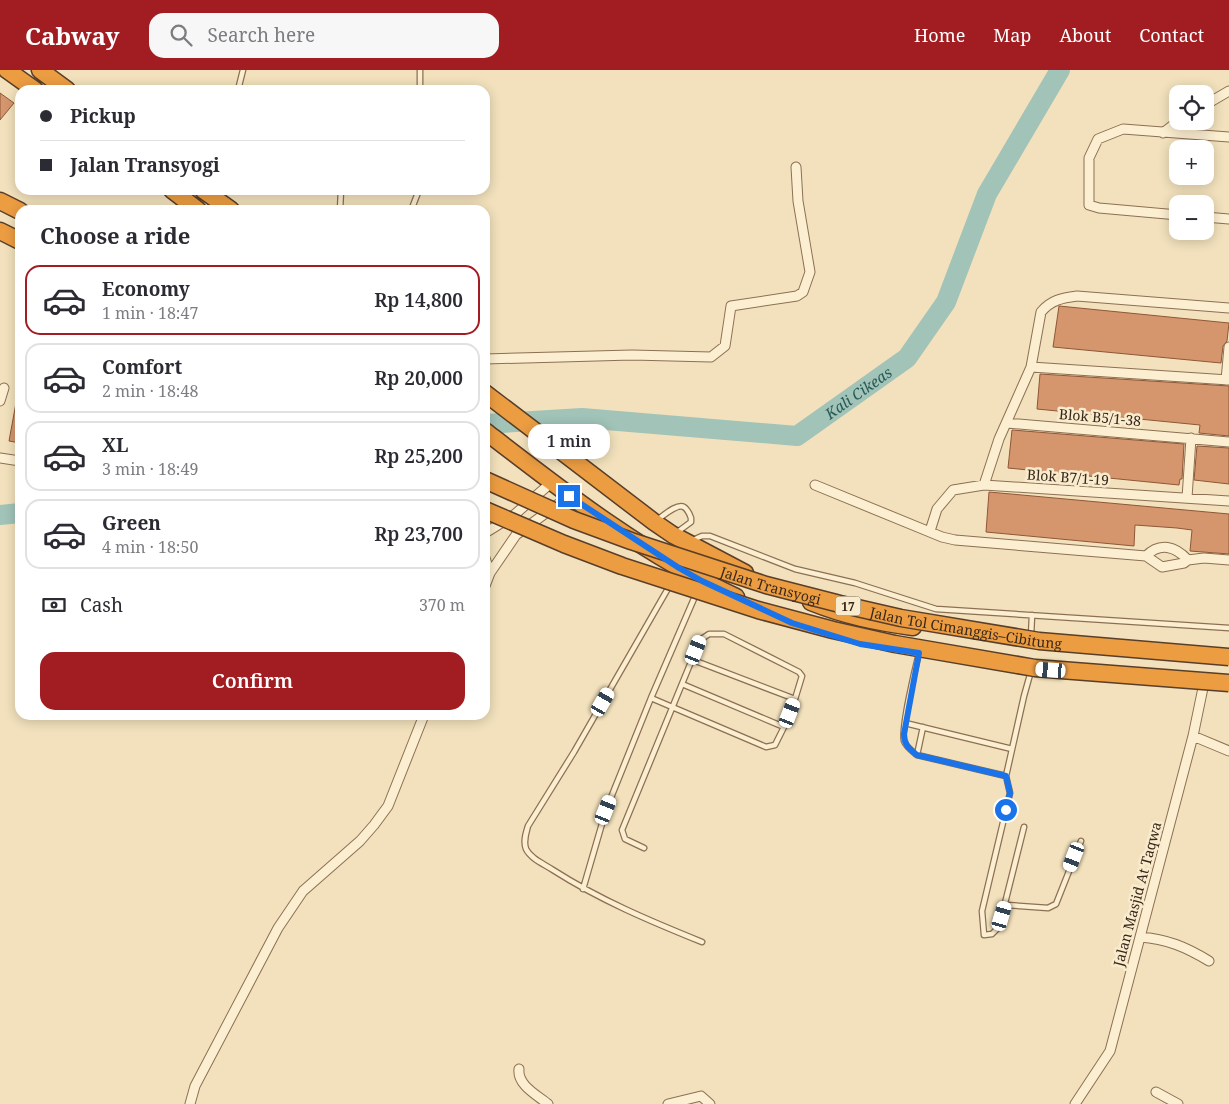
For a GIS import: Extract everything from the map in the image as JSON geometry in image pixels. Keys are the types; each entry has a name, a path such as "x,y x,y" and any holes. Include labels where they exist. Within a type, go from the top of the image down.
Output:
{"highway":[{"path":"7,70 28,85"},
{"path":"40,70 60,85"},
{"path":"178,195 192,205"},
{"path":"210,195 224,205"},
{"path":"0,202 15,210"},
{"path":"0,231 15,238"},
{"name":"Jalan Transyogi","path":"490,397 673,535 756,579 838,613 881,623 1229,655"},
{"name":"Jalan Transyogi","path":"490,435 569,496 679,568 702,581 792,623 860,644 919,653 1032,668 1229,684"},
{"name":"Jalan Tol Cimanggis–Cibitung","path":"490,482 574,520 631,541 766,585 840,604 901,618 1039,642 1229,655"},
{"name":"Jalan Tol Cimanggis–Cibitung","path":"490,512 564,544 622,566 758,610 833,630 895,644 1035,668 1229,684"}],"street":[{"path":"1214,100 1229,91"},
{"path":"1163,133 1169,128"},
{"path":"1169,214 1099,208 1089,205 1089,158 1098,139 1123,129 1229,137"},
{"path":"490,358 711,357 725,346 731,306 797,296 803,292 810,272 798,201 796,167"},
{"path":"1214,218 1229,219"},
{"path":"984,485 999,439 1031,366 1041,312 1047,306 1063,298 1076,296 1229,308"},
{"path":"1031,366 1227,380 1229,346"},
{"path":"0,401 4,388"},
{"name":"Blok B5/1-38","path":"1007,423 1229,442"},
{"path":"1187,498 1191,438"},
{"path":"0,458 15,461"},
{"path":"490,530 514,515 546,478"},
{"path":"815,484 955,540 1146,556 1162,567 1184,564 1188,560 1204,558 1229,560"},
{"name":"Blok B7/1-19","path":"930,531 938,509 953,490 984,485 1229,501"},
{"path":"490,573 516,535 569,496"},
{"path":"1146,556 1151,551 1167,547 1180,551 1188,560"},
{"name":"Jalan Masjid At Taqwa","path":"1075,1104 1110,1052 1193,736 1204,683"},
{"path":"190,1104 195,1086 269,946 303,890 360,841 388,806 421,720"},
{"path":"1193,736 1229,751"},
{"path":"1140,937 1158,938 1188,948 1209,961"},
{"path":"519,1069 518,1075 522,1082 548,1104"},
{"path":"1156,1092 1178,1104"},
{"path":"668,1104 701,1096 710,1104"}],"lane":[{"path":"239,85 243,70"},
{"path":"420,70 420,85"},
{"path":"654,522 676,508 685,507 692,518 691,522 673,535"},
{"path":"688,544 702,536 710,536 795,569 862,585 936,609 1229,628"},
{"path":"679,568 574,752 528,826 524,844 531,856 583,889 638,916 702,942"},
{"path":"583,889 606,810 651,698 702,581"},
{"path":"1031,637 1032,615"},
{"path":"644,848 625,839 622,830 672,708 682,684 693,660 700,640 713,633 724,634 799,672 802,676 795,699 775,745 766,747 672,708 651,698"},
{"path":"919,653 905,724 904,740 907,747 917,755 1006,776"},
{"path":"693,660 795,699"},
{"path":"1024,827 999,927 992,934 984,935 982,911 1010,793 1006,776 1032,668"},
{"path":"682,684 784,727"},
{"path":"905,724 1012,749"},
{"path":"917,755 923,727"},
{"path":"1006,905 1048,908 1056,904 1081,841"}],"building":[{"path":"0,93 14,103 0,120"},
{"path":"1059,306 1229,323 1227,341 1223,346 1221,363 1053,347"},
{"path":"1040,374 1229,386 1229,436 1199,433 1200,425 1037,409"},
{"path":"15,408 15,442 9,441"},
{"path":"1012,430 1184,444 1182,479 1180,479 1179,485 1008,468"},
{"path":"1197,446 1229,448 1229,484 1194,480"},
{"path":"989,492 1229,514 1229,554 1190,551 1192,530 1177,528 1135,525 1134,546 986,532"}],"waterway":[{"name":"Kali Cikeas","path":"490,424 582,418 797,436 907,358 946,302 987,194 1060,70"},
{"name":"Kali Cikeas","path":"0,515 15,514"}],"route":[{"path":"569,496 679,568 702,581 792,623 860,644 919,653 904,734 907,747 917,755 1006,776 1010,793 1006,810"}]}
